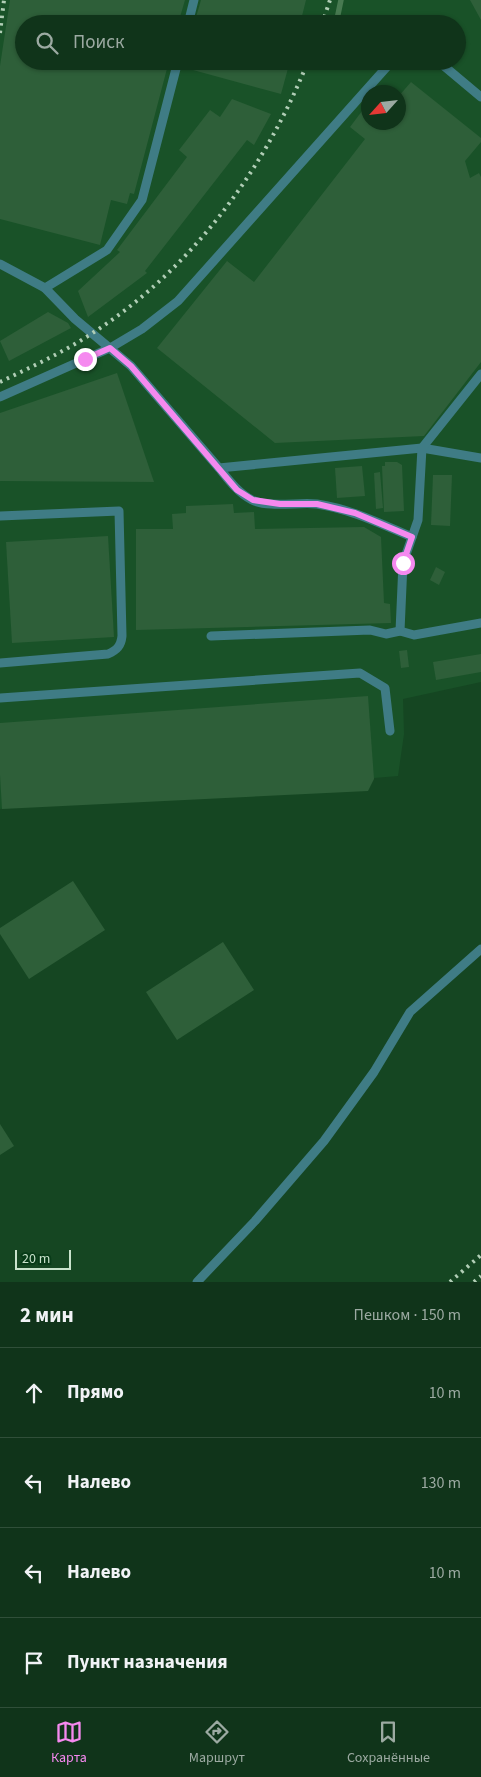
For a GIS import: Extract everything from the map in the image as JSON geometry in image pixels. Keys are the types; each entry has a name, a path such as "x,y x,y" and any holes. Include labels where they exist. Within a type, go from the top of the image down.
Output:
{"lane":[{"path":"190,15 194,0"},
{"path":"45,288 106,250 142,200 176,70"},
{"path":"0,397 110,348 142,330 178,301 384,70"},
{"path":"449,70 481,97"},
{"path":"0,264 45,288 75,318 131,366 237,490 253,500 280,504 317,504 355,513 412,537"},
{"path":"400,631 403,563 418,520 422,448 481,374"},
{"path":"219,468 422,448 481,458"},
{"path":"0,516 120,511 122,636 121,643 116,651 108,654 0,663"},
{"path":"211,636 370,630 386,634 400,631 414,635 481,623"},
{"path":"0,698 360,673 385,688 390,731"},
{"path":"197,1282 255,1221 324,1140 374,1072 410,1012 481,949"}],"shaded area":[{"path":"0,0 481,0 481,682 403,699 404,734 398,776 0,809"}],"building":[{"path":"10,0 185,0 181,15 15,15 15,70 167,70 134,194 130,193 127,204 111,200 100,245 0,219 0,66"},
{"path":"201,0 306,0 302,15 197,15"},
{"path":"470,0 481,0 481,20"},
{"path":"193,70 288,70 281,94"},
{"path":"411,82 481,138 481,142 465,161 470,178 479,173 481,177 481,362 424,436 275,443 157,348 227,261 254,282 365,139 350,127 361,112 361,130 406,130 406,88"},
{"path":"232,99 271,114 254,145 247,140 145,271 147,273 88,317 78,291 120,252 117,250 187,157 179,150 210,110 220,117"},
{"path":"48,312 68,323 71,328 9,361 0,341"},
{"path":"117,373 154,482 0,481 0,413"},
{"path":"385,462 397,462 402,465 404,511 384,512 382,466 385,466"},
{"path":"362,466 365,496 337,498 335,468"},
{"path":"380,472 383,508 376,509 374,473"},
{"path":"433,475 452,475 450,526 431,525"},
{"path":"233,504 234,513 254,512 255,529 364,527 381,537 384,603 390,604 391,623 136,630 136,529 173,529 172,514 186,513 186,506"},
{"path":"108,536 114,637 12,643 6,542"},
{"path":"436,567 445,572 439,585 430,580"},
{"path":"407,650 409,667 401,668 399,651"},
{"path":"481,654 481,672 436,680 433,662"},
{"path":"368,696 374,779 368,791 2,809 0,723"},
{"path":"73,881 105,930 29,979 0,934 0,928"},
{"path":"223,942 254,990 177,1040 146,992"},
{"path":"0,1124 14,1146 0,1155"}],"waterway":[{"path":"338,15 341,0"}],"railway":[{"path":"0,33 4,0"},
{"path":"325,15 330,0"},
{"path":"0,382 58,354 91,334 127,309 161,280 192,249 247,179 270,141 304,70"},
{"path":"450,1282 481,1255"},
{"path":"474,1282 481,1276"}],"route":[{"path":"85,359 110,348 131,366 237,490 253,500 280,504 317,504 355,513 412,537 403,563"}]}
